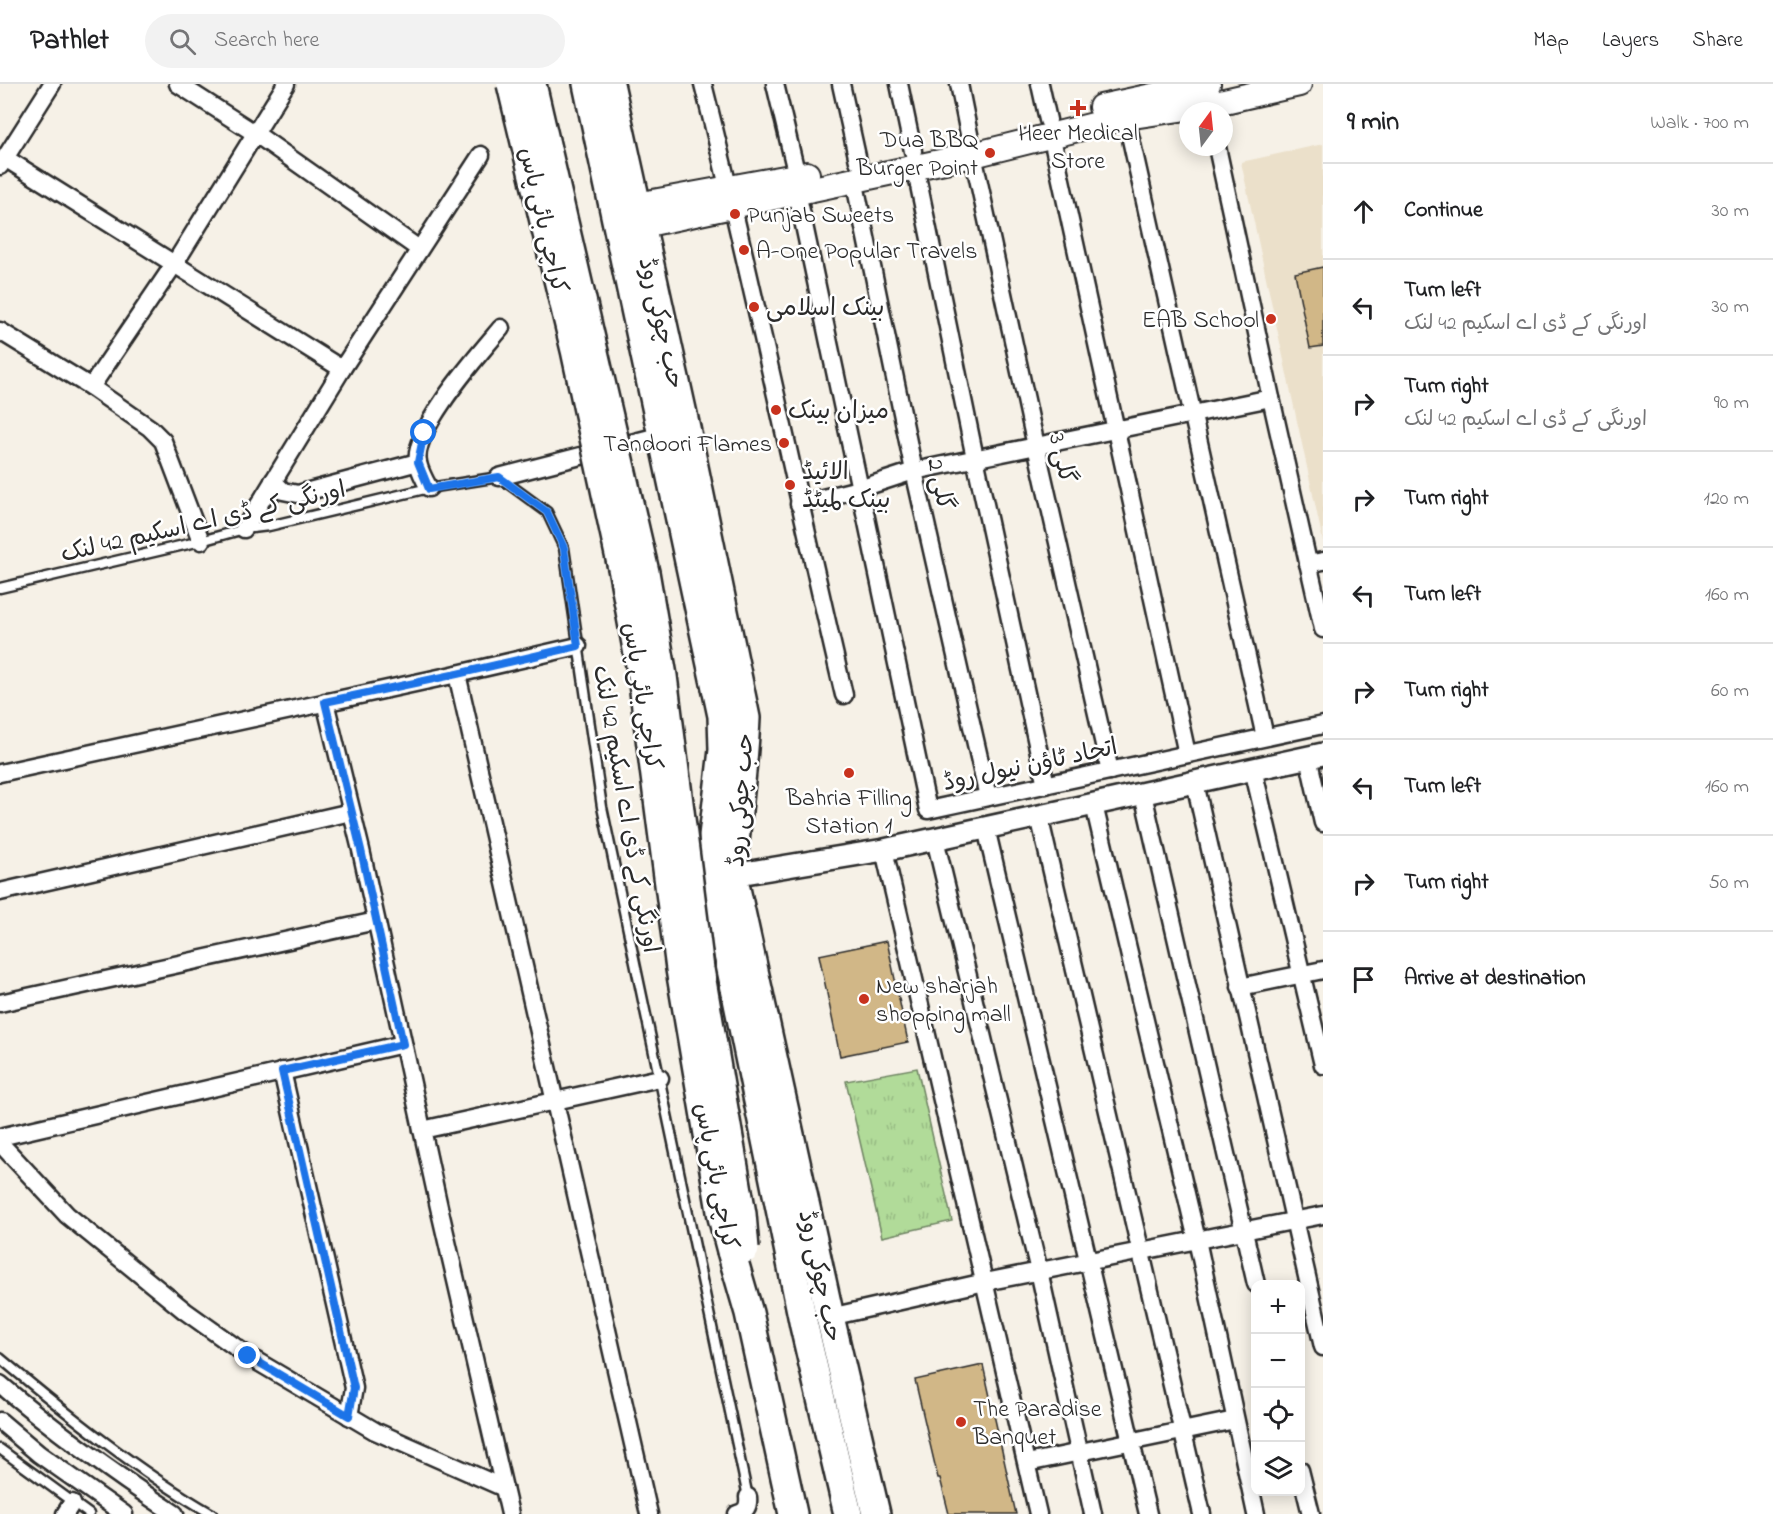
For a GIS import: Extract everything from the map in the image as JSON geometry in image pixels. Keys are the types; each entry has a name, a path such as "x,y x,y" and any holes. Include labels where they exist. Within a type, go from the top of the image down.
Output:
{"highway":[{"name":"کراچی بائی پاس","path":"511,84 573,339 623,573 642,676 680,969 722,1218 738,1250"},
{"name":"کراچی بائی پاس","path":"532,84 645,572 663,676 700,969 742,1214 738,1250 749,1313 793,1514"},
{"path":"587,84 628,218"},
{"path":"609,84 628,218 674,432 722,716 723,750 713,836 723,878 804,1326 848,1514"},
{"name":"حب چوکی روڈ","path":"723,878 876,1514"}],"main road":[{"path":"628,218 971,147 1049,127 1128,100 1299,84"}],"street":[{"path":"52,84 3,162 175,263 342,369"},
{"path":"178,84 256,135 419,249"},
{"path":"91,387 175,263 286,84"},
{"path":"703,84 731,197 844,695"},
{"path":"774,84 797,184 859,489"},
{"name":"گلی 2","path":"841,84 914,471 988,797"},
{"name":"گلی 2","path":"899,84 975,458 1046,785"},
{"name":"گلی 3","path":"959,84 1036,446 1110,771"},
{"path":"1040,84 1187,754"},
{"path":"1128,100 1192,414 1265,737"},
{"path":"244,529 342,369 481,155"},
{"path":"1218,156 1270,399 1316,562 1323,629"},
{"path":"429,489 418,462 424,433 462,374 501,328"},
{"path":"0,331 91,387 150,428 163,441 201,541"},
{"path":"799,504 859,489 914,471 1270,399"},
{"path":"499,477 674,432"},
{"path":"273,481 283,491 298,494 418,462"},
{"name":"اتحاد ٹاؤن نیول روڈ","path":"859,489 928,810 1323,725"},
{"path":"0,773 578,646"},
{"path":"457,674 649,1514"},
{"path":"325,702 510,1514"},
{"path":"723,878 884,850 1316,755 1323,823"},
{"path":"1252,769 1323,1065"},
{"path":"1195,783 1323,1347"},
{"path":"1143,794 1255,1280"},
{"path":"1094,805 1197,1240 1256,1514"},
{"path":"0,892 351,812"},
{"path":"1039,816 1202,1514"},
{"path":"986,828 1148,1514"},
{"path":"935,839 1039,1271 1093,1514"},
{"path":"884,850 1038,1514"},
{"path":"0,1003 376,921"},
{"path":"1240,987 1323,970"},
{"path":"0,1137 403,1044"},
{"path":"282,1071 354,1388 349,1416"},
{"path":"422,1130 660,1078"},
{"path":"0,1143 67,1215 177,1305 248,1356 375,1431 504,1488"},
{"path":"830,1317 985,1282 1323,1215"},
{"path":"0,1383 63,1437 175,1514"},
{"path":"1027,1463 1235,1420"},
{"path":"0,1421 39,1454 124,1514"},
{"path":"1305,1490 1311,1514"},
{"path":"737,1514 747,1508 748,1497"}],"lane":[{"name":"اورنگی کے ڈی اے اسکیم 42 لنک","path":"0,588 244,529 269,526 429,489 499,477 547,512 564,548 602,807 748,1497"},
{"path":"0,1358 57,1406 143,1469 212,1514"},
{"path":"0,1449 69,1508 89,1514"}],"shaded area":[{"path":"1323,144 1323,541 1241,162"}],"green space":[{"path":"917,1068 952,1221 882,1237 846,1081"}],"building":[{"path":"1323,267 1323,346 1310,348 1295,273"},
{"name":"New sharjah shopping mall","path":"887,941 908,1042 840,1056 819,955"},
{"name":"The Paradise Banquet","path":"983,1365 1016,1514 949,1514 940,1478 938,1478 915,1380"}],"place":[{"name":"Heer Medical Store","path":"1078,108"},
{"name":"Dua BBQ Burger Point","path":"990,153"},
{"name":"Punjab Sweets","path":"735,214"},
{"name":"A-One Popular Travels","path":"744,250"},
{"name":"بینک اسلامی","path":"754,307"},
{"name":"EAB School","path":"1271,319"},
{"name":"میزان بینک","path":"776,410"},
{"name":"Tandoori Flames","path":"784,443"},
{"name":"الائیڈ بینک لمیٹڈ","path":"790,485"},
{"name":"Bahria Filling Station 1","path":"849,773"},
{"name":"New sharjah shopping mall","path":"864,999"},
{"name":"The Paradise Banquet","path":"961,1422"}],"route":[{"path":"248,1356 349,1416 354,1388 282,1071 403,1044 361,850 325,702 578,646 564,548 547,512 499,477 429,489 418,462 424,433"}]}
